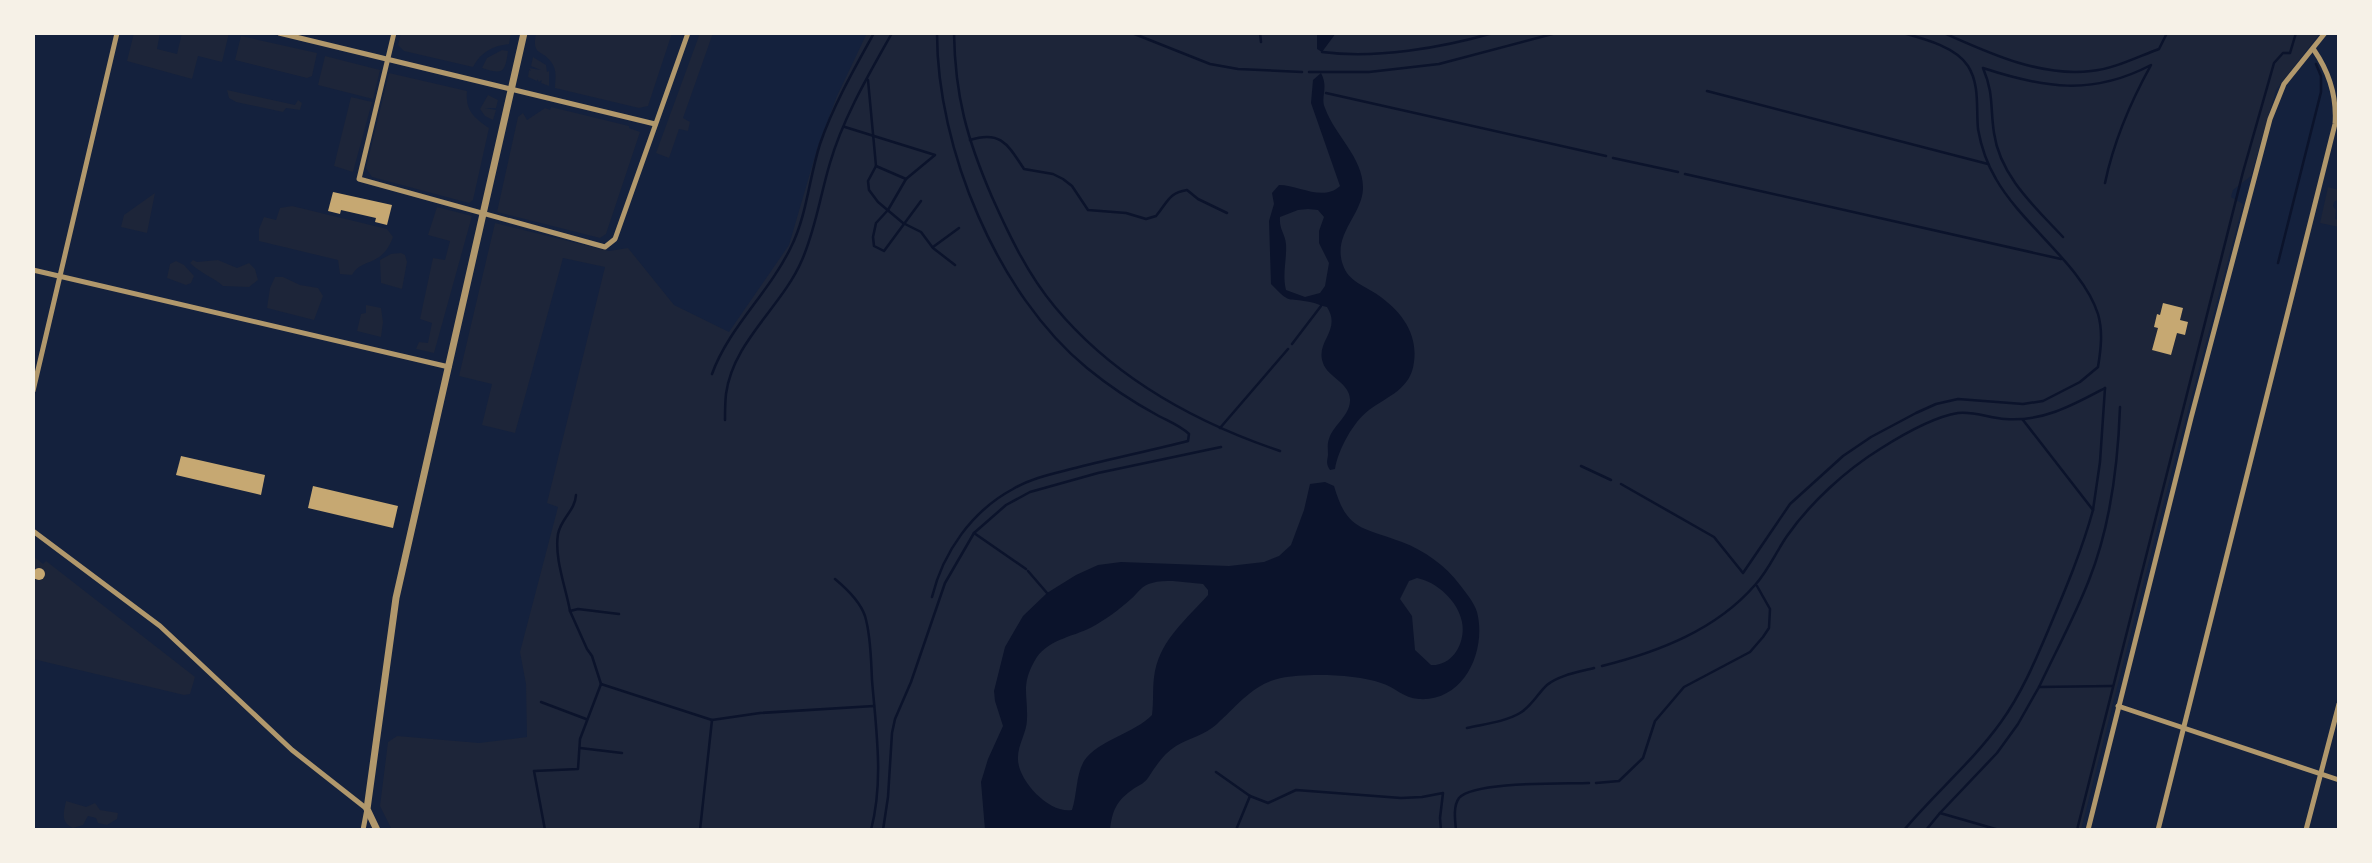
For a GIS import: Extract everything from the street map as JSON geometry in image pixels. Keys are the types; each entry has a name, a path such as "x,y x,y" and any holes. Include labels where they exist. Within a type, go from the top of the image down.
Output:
{"street":[{"path":"33,391 117,33"},
{"path":"279,33 655,124"},
{"path":"394,33 359,179 605,247 615,239 688,33"},
{"path":"363,830 396,598 524,33"},
{"path":"2088,830 2270,119 2284,84 2325,33"},
{"path":"2158,830 2335,124 2334,98 2328,71 2314,50"},
{"path":"33,270 449,366"},
{"path":"33,531 160,626 292,750 367,809 377,830"},
{"path":"2306,830 2339,704"},
{"path":"2118,706 2339,780"}],"shaded area":[{"path":"134,33 160,33 157,49 177,54 182,33 229,33 222,62 198,56 192,79 127,61"},
{"path":"401,33 511,33 509,44 488,51 473,67 404,51 398,45"},
{"path":"536,33 672,33 648,106 639,108 555,88 554,68 537,50"},
{"path":"700,33 713,33 683,118 690,122 688,131 679,129 669,158 656,153"},
{"path":"867,33 2320,33 2276,90 2251,176 2233,190 2231,197 2243,204 2081,830 392,830 380,806 388,742 397,736 479,743 527,737 526,684 520,652 558,507 547,503 605,267 563,258 515,433 482,425 492,384 459,376 495,223 609,251 628,248 674,305 729,332 789,245 818,146 837,96"},
{"path":"1317,33 1336,33 1322,52 1317,49"},
{"path":"241,36 317,53 312,76 307,78 235,60"},
{"path":"502,50 508,51 502,70 482,68 487,58"},
{"path":"325,56 380,70 373,99 318,85"},
{"path":"533,57 546,65 547,72 549,71 549,86 541,83 542,80 539,82 528,77 529,70 531,71 529,68 541,70 531,66"},
{"path":"389,73 467,91 467,103 472,113 489,128 473,200 469,203 372,177 366,168"},
{"path":"1321,73 1325,108 1354,157 1362,178 1363,189 1358,208 1341,244 1345,271 1386,301 1401,316 1410,332 1415,351 1408,379 1398,391 1369,410 1357,422 1343,445 1335,469 1330,470 1327,463 1328,441 1347,412 1350,401 1347,390 1329,373 1321,355 1332,323 1331,315 1327,307 1289,299 1271,284 1269,221 1274,204 1272,193 1279,185 1319,193 1333,191 1340,186 1311,103 1313,80","holes":["1298,210 1318,210 1324,217 1319,231 1319,243 1329,263 1325,286 1320,293 1305,297 1286,290 1286,244 1280,217"]},
{"path":"227,90 295,105 298,100 302,103 300,110 286,108 283,112 236,102 229,98"},
{"path":"488,95 498,100 496,108 485,108 496,110 493,120 485,116 480,109"},
{"path":"351,97 372,102 353,172 334,166"},
{"path":"551,107 629,126 640,132 606,234 600,238 497,212 518,117 523,113 527,120 545,108 550,110"},
{"path":"2328,187 2339,190 2339,199 2333,206 2339,227 2320,223"},
{"path":"155,193 147,233 121,227 124,215"},
{"path":"292,206 387,229 393,237 378,258 356,269 352,275 340,274 338,260 259,241 259,229 264,217 276,220 280,208"},
{"path":"437,207 472,216 434,353 416,349 419,342 428,343 432,323 420,319 433,258 445,260 450,241 428,235"},
{"path":"391,254 405,255 407,262 402,289 381,283 380,260"},
{"path":"193,260 218,260 237,268 249,263 255,269 258,280 249,287 223,286 190,263"},
{"path":"176,261 194,276 191,283 186,285 167,278 170,264"},
{"path":"275,277 318,288 323,296 314,320 267,308"},
{"path":"366,305 381,308 381,337 357,331 361,314 366,313"},
{"path":"1325,482 1334,486 1344,512 1351,520 1366,530 1427,554 1448,571 1467,594 1477,612 1478,642 1469,671 1460,683 1435,698 1419,699 1408,697 1381,683 1358,678 1304,675 1271,681 1246,696 1212,728 1167,753 1146,780 1119,803 1110,830 985,830 981,782 1003,726 994,691 1005,647 1023,616 1047,593 1098,565 1121,562 1229,566 1264,562 1279,556 1291,545 1310,484","holes":["1417,578 1439,588 1460,614 1463,630 1460,645 1446,662 1431,665 1415,650 1412,616 1400,599 1409,581","1173,581 1203,584 1208,595 1176,630 1158,659 1152,715 1136,727 1098,747 1084,761 1079,772 1072,810 1054,807 1030,787 1018,760 1027,724 1026,684 1034,662 1045,648 1102,621 1145,586"]},
{"path":"33,556 43,564 46,561 195,677 190,694 184,695 33,659"},
{"path":"66,801 86,807 95,803 100,810 118,813 117,819 107,825 88,816 83,825 73,828 65,820"}],"building":[{"path":"333,192 392,205 387,225 375,222 376,218 341,210 340,214 328,211"},
{"path":"2163,303 2183,308 2180,320 2188,322 2185,335 2177,333 2171,355 2152,350 2158,328 2154,327 2157,314 2160,315"},
{"path":"181,456 265,475 261,495 176,475"},
{"path":"313,486 398,506 393,528 308,508"},
{"path":"39,568 45,574 39,580 33,574"}],"waterway":[{"path":"712,374 728,341 772,280 791,247 801,222 825,130 874,33"},
{"path":"725,420 730,375 748,341 783,293 802,260 842,129 892,33"},
{"path":"932,597 944,564 961,534 998,498 1037,478 1188,441 1189,434 1130,399 1087,368 1055,337 1026,301 1000,260 978,216 961,170 948,123 940,77 937,33"},
{"path":"954,33 960,97 976,156 1012,240 1045,295 1103,355 1157,395 1217,426 1280,451"},
{"path":"1132,33 1210,64 1238,69 1302,72"},
{"path":"1260,33 1261,42"},
{"path":"1322,52 1364,54 1408,51 1493,33"},
{"path":"1309,72 1369,72 1439,64 1556,33"},
{"path":"1621,484 1714,537 1743,573 1790,504 1843,456 1871,437 1936,404 1958,399 2023,404 2043,401 2080,382 2098,367 2101,347 2098,314 2079,279 2007,196 1993,173 1979,135 1976,89 1968,66 1948,49 1903,33"},
{"path":"1944,33 2015,62 2072,72 2108,68 2159,49 2167,33"},
{"path":"2077,830 2243,172 2274,63 2283,53 2290,53 2296,33"},
{"path":"2278,263 2321,92 2321,76 2316,64"},
{"path":"2063,237 2020,190 2003,163 1994,133 1990,93 1983,68 2027,80 2068,86 2108,81 2151,65 2124,122 2105,183"},
{"path":"868,80 876,166 868,181 869,190 878,202 903,223 921,232 933,248 955,265"},
{"path":"1707,91 1988,164"},
{"path":"1326,93 1606,156"},
{"path":"845,127 935,155 906,179 888,210 876,223 874,246 884,251 921,201"},
{"path":"970,140 989,137 1003,142 1024,169 1053,174 1072,186 1088,210 1126,213 1146,219 1156,216 1172,196 1187,190 1198,199 1227,213"},
{"path":"1613,158 1678,172"},
{"path":"876,166 906,179"},
{"path":"1685,174 2061,259"},
{"path":"933,247 959,228"},
{"path":"1292,344 1321,306"},
{"path":"1220,428 1288,349"},
{"path":"2023,420 2093,510 2100,462 2105,388"},
{"path":"1602,666 1665,646 1723,615 1760,580 1787,536 1829,488 1854,467 1907,433 1938,418 1958,413 2005,419 2032,418 2069,406 2105,388"},
{"path":"2112,686 2039,687 2072,620 2097,559 2115,473 2120,407"},
{"path":"1026,569 974,533 1006,505 1030,492 1098,473 1221,447"},
{"path":"1581,466 1611,480"},
{"path":"570,611 557,543 560,528 576,495"},
{"path":"1904,830 1978,750 2016,699 2062,597 2093,510"},
{"path":"883,830 895,719 911,682 945,583 974,533"},
{"path":"1028,571 1047,593"},
{"path":"835,579 860,605 868,632 878,755 877,793 871,830"},
{"path":"1596,783 1619,781 1643,758 1655,721 1684,687 1750,652 1763,637 1769,628 1770,609 1757,586"},
{"path":"545,830 534,771 578,769 580,739 601,684 592,656 570,611 578,609 619,614"},
{"path":"1467,728 1514,716 1528,707 1552,682 1569,674 1594,668"},
{"path":"601,684 712,720 760,713 874,706"},
{"path":"1999,830 1940,813 1997,753 2018,724 2039,687"},
{"path":"541,702 586,719"},
{"path":"700,830 712,720"},
{"path":"580,748 622,753"},
{"path":"1216,772 1250,796 1268,803 1296,790 1401,798 1443,793 1441,830"},
{"path":"1456,830 1456,805 1459,798 1468,793 1500,786 1589,783"},
{"path":"1236,830 1250,796"},
{"path":"1926,830 1940,813"}]}
